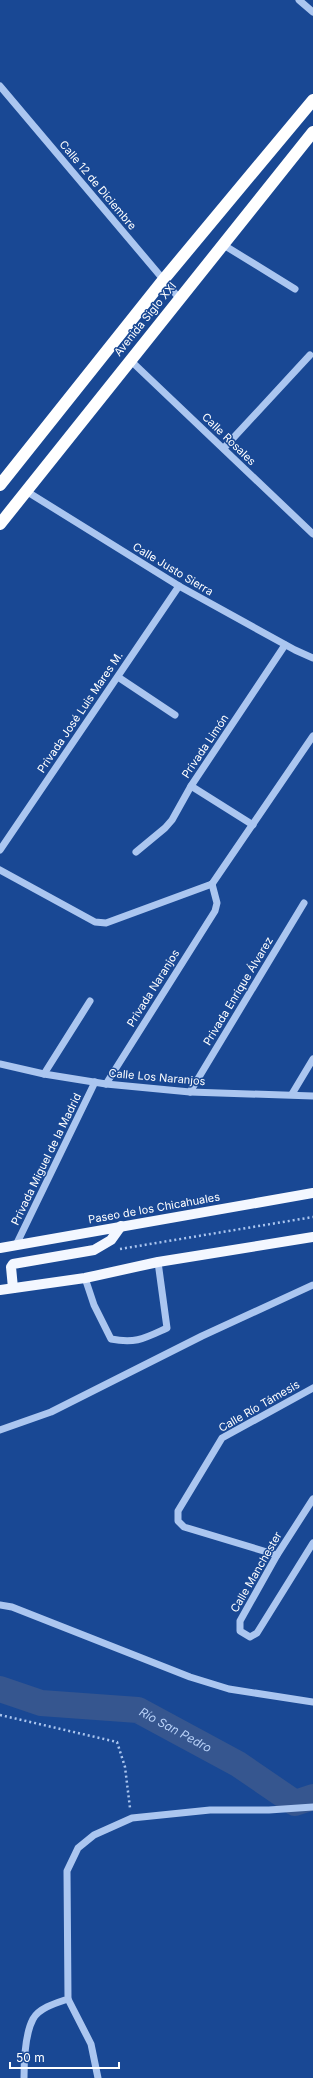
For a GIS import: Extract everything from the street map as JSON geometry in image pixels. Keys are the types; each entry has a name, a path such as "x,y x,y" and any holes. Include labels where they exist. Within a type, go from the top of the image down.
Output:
{"highway":[{"name":"Avenida Siglo XXI","path":"0,485 164,279 313,100"},
{"name":"Avenida Siglo XXI","path":"0,524 222,244 313,132"}],"main road":[{"name":"Paseo de los Chicahuales","path":"0,1248 313,1193"},
{"path":"13,1288 11,1267 13,1264 94,1250 111,1240 121,1226"},
{"path":"0,1290 85,1278 158,1262 313,1237"}],"street":[{"path":"299,0 313,12"},
{"name":"Calle 12 de Diciembre","path":"0,86 179,298"},
{"path":"222,244 295,290"},
{"path":"224,448 310,355"},
{"name":"Calle Rosales","path":"130,360 313,534"},
{"name":"Calle Justo Sierra","path":"26,491 179,586 285,645 313,658"},
{"name":"Privada José Luis Mares M.","path":"0,850 179,586"},
{"name":"Privada Limón","path":"136,852 168,824 191,786 285,645"},
{"path":"118,677 175,715"},
{"path":"0,870 95,922 106,923 212,884 313,736"},
{"path":"191,786 253,825"},
{"name":"Privada Naranjos","path":"106,1084 215,911 217,904 212,884"},
{"name":"Privada Enrique Álvarez","path":"190,1092 304,903"},
{"path":"44,1074 90,1001"},
{"path":"292,1094 313,1059"},
{"name":"Calle Los Naranjos","path":"0,1064 44,1074 106,1084 190,1092 292,1094 313,1096"},
{"name":"Privada Miguel de la Madrid","path":"16,1245 95,1082"},
{"path":"85,1278 94,1305 111,1339 123,1342 139,1341 167,1328 158,1262"},
{"path":"0,1430 51,1412 202,1336 313,1285"},
{"name":"Calle Río Támesis","path":"277,1555 184,1527 178,1521 178,1511 222,1438 313,1388"},
{"name":"Calle Manchester","path":"313,1499 277,1555 240,1621 240,1631 245,1635 250,1637 257,1633 313,1543"},
{"path":"0,1605 12,1607 190,1677 228,1689 313,1702"},
{"path":"98,2078 91,2044 68,1999 67,1871 78,1848 94,1835 132,1818 210,1810 269,1810 313,1807"},
{"path":"24,2078 27,2042 33,2019 49,2005 68,1999"}],"path":[{"path":"112,1250 313,1217"},
{"path":"0,1716 117,1742 125,1767 132,1818"}],"waterway":[{"name":"Río San Pedro","path":"0,1689 41,1703 138,1710 238,1764 295,1803 313,1797"}]}
